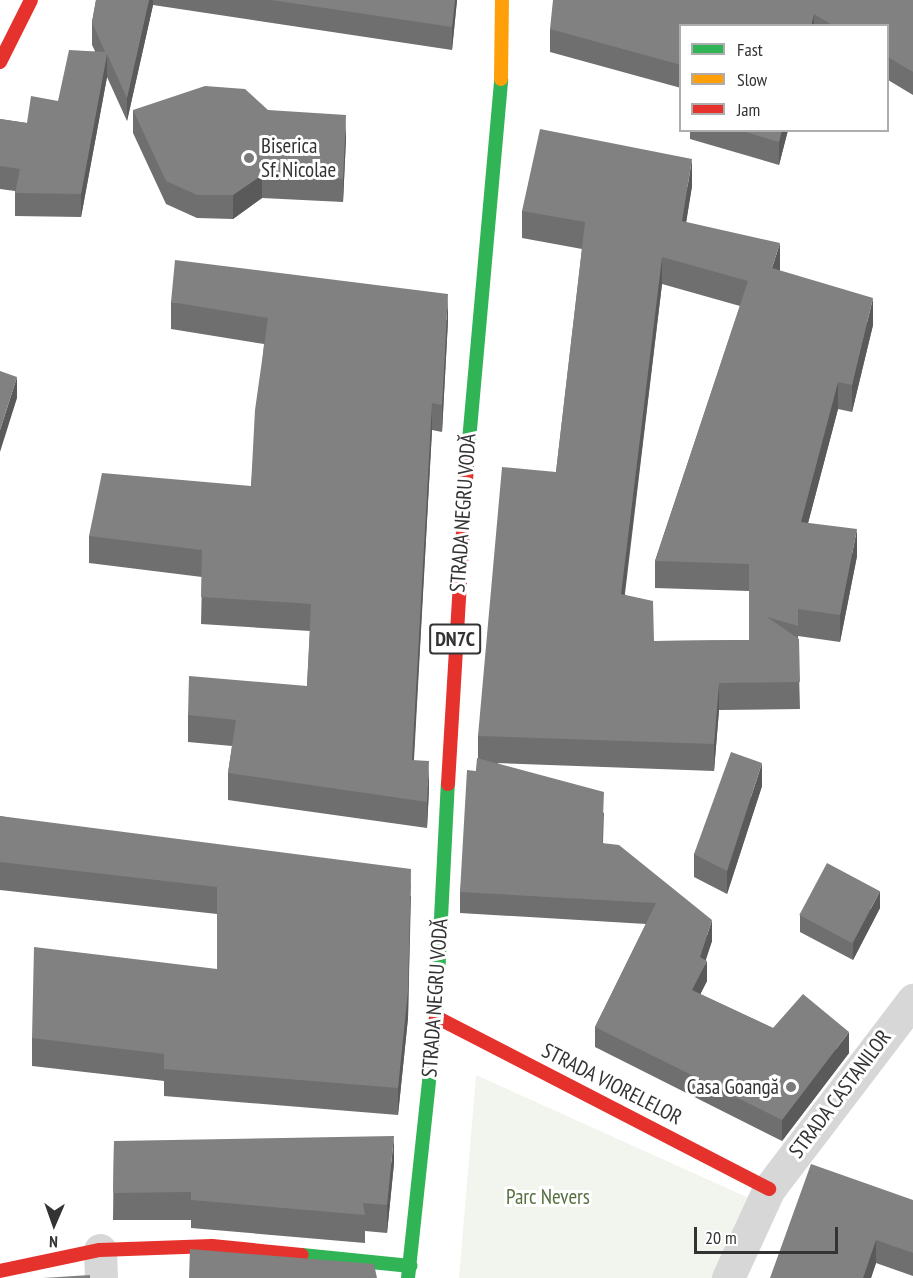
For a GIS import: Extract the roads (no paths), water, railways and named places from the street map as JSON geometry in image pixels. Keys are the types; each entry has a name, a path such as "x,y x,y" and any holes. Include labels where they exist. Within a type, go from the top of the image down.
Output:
{"main road":[{"path":"0,62 31,0"},
{"name":"STRADA NEGRU VODĂ","path":"409,1272 436,1017 463,511 501,78 502,0"},
{"name":"STRADA VIORELELOR","path":"436,1017 769,1190"},
{"path":"0,1271 100,1264 212,1246 409,1272"}],"street":[{"name":"STRADA CASTANILOR","path":"728,1278 769,1190 913,1000"}],"place":[{"name":"Biserica Sf. Nicolae","path":"249,158"},
{"name":"Casa Goangă","path":"791,1087"}],"park label":[{"name":"Parc Nevers","path":"548,1197"}]}
